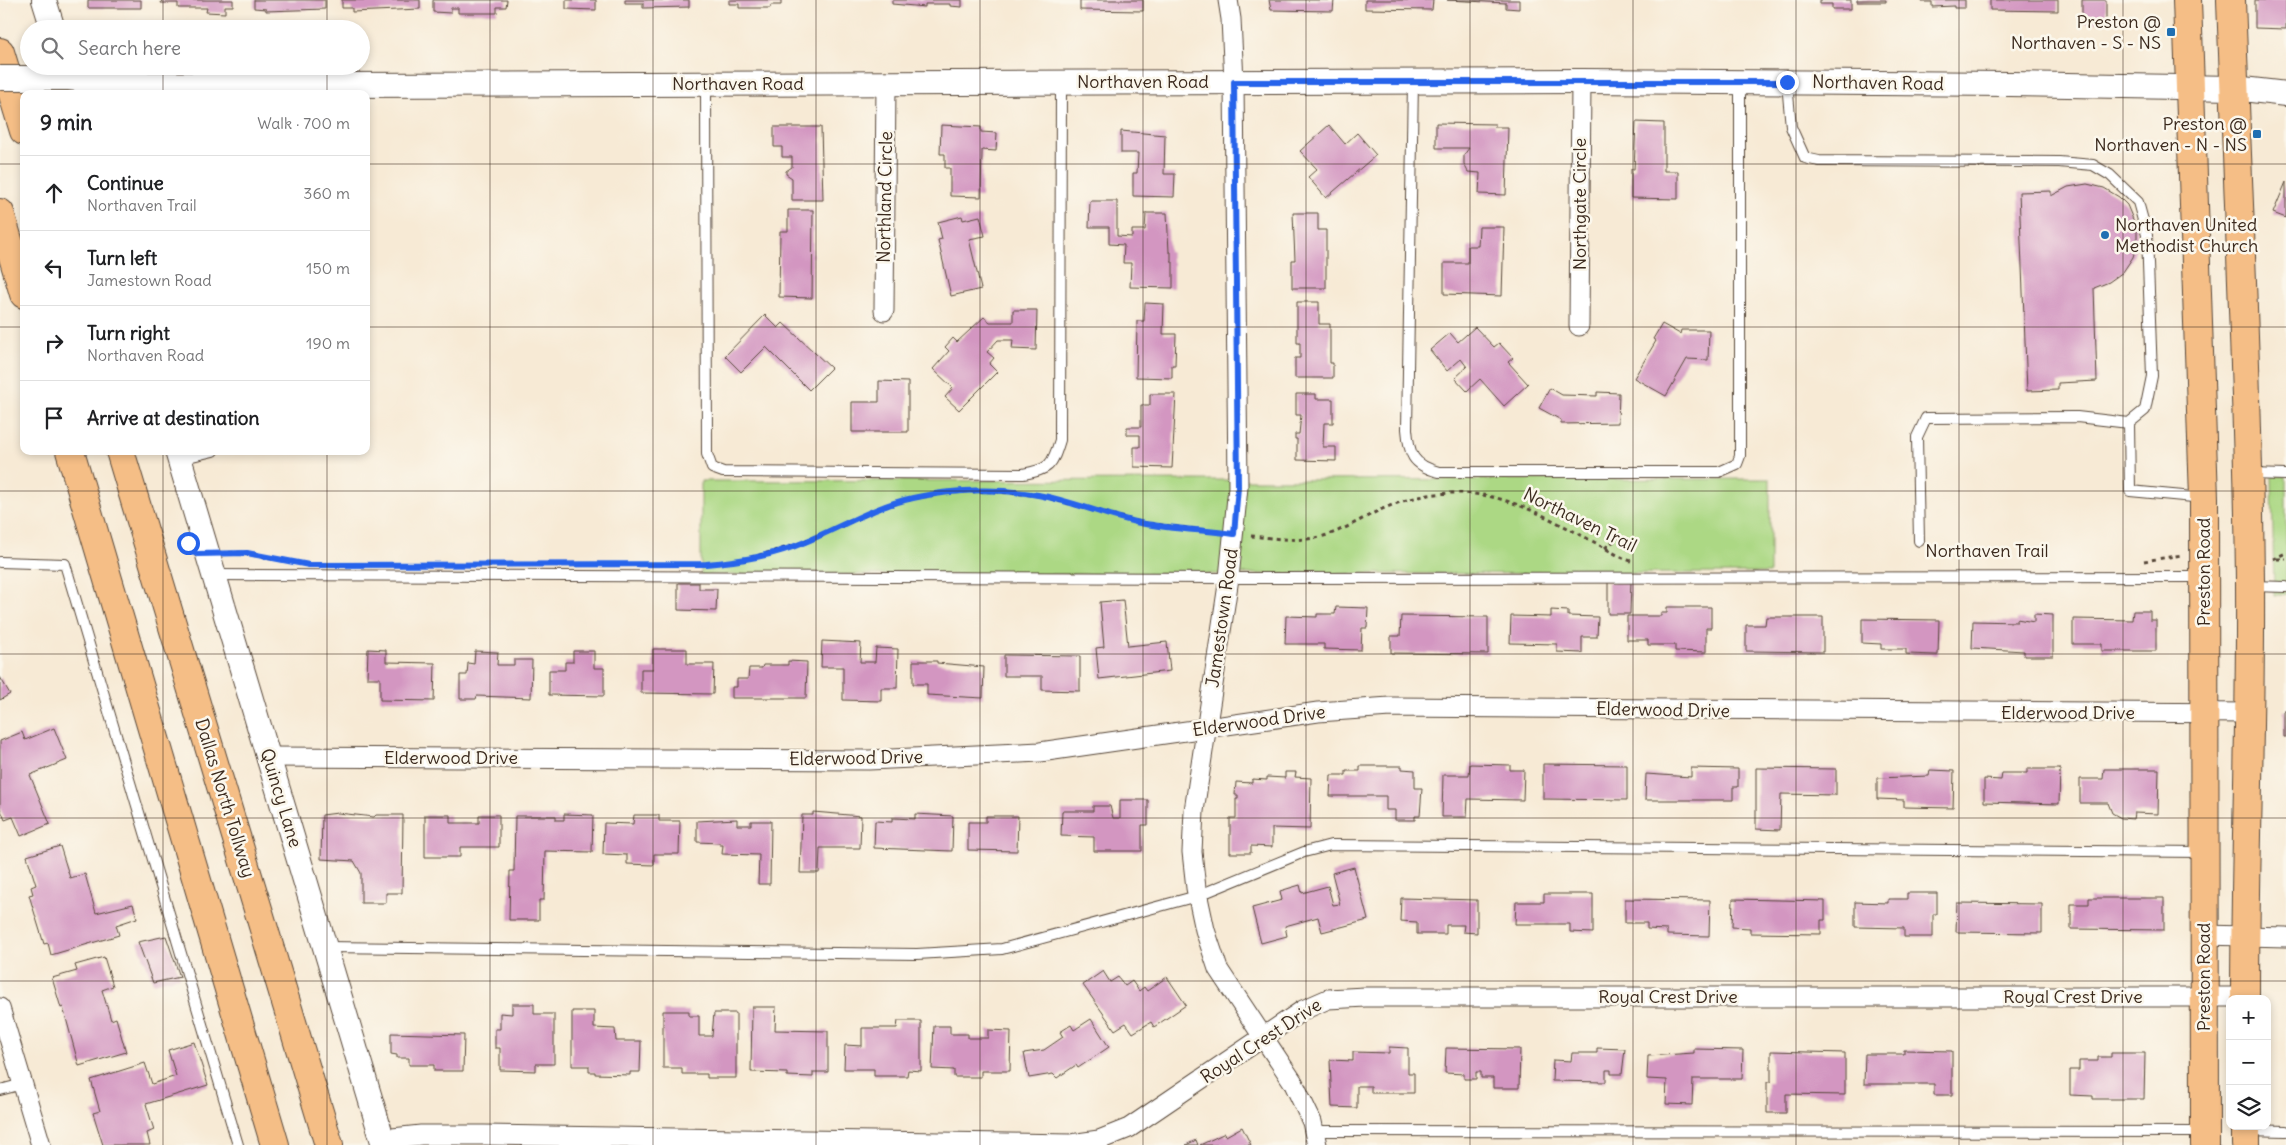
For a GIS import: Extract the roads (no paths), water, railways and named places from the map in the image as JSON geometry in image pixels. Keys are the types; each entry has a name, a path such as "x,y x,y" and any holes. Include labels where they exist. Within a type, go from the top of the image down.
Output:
{"main road":[{"name":"Preston Road","path":"2187,0 2204,498 2196,566 2204,714 2205,1139"},
{"path":"2231,0 2247,395 2250,586 2250,714 2245,995"},
{"path":"0,52 20,118"},
{"path":"0,213 20,280"},
{"path":"71,455 275,1145"},
{"name":"Dallas North Tollway","path":"121,455 329,1145"},
{"path":"2204,498 2248,486"}],"street":[{"path":"44,0 50,20"},
{"name":"Jamestown Road","path":"1228,0 1232,18 1234,82 1238,487 1229,578 1194,811 1192,852 1197,896 1218,969 1293,1082 1312,1122 1316,1138"},
{"name":"Northaven Road","path":"0,78 69,79 118,84 328,90 706,84 1581,81 2234,88 2286,94"},
{"name":"Northgate Circle","path":"1579,326 1581,81"},
{"name":"Northland Circle","path":"884,311 886,83"},
{"name":"Quincy Lane","path":"179,455 384,1142"},
{"name":"Elderwood Drive","path":"269,758 869,760 1040,752 1318,712 1390,707 2250,714"},
{"path":"2204,935 2286,937"},
{"name":"Royal Crest Drive","path":"384,1142 421,1135 1071,1144 1099,1140 1129,1128 1303,1010 1328,999 1365,997 2226,998"},
{"path":"0,1008 41,1145"}],"lane":[{"path":"706,84 707,454 712,468 723,472 1023,474 1043,471 1053,461 1060,440 1061,82"},
{"path":"1414,82 1407,428 1408,444 1413,458 1424,468 1439,472 1719,472 1737,464 1740,456 1740,82"},
{"path":"1787,82 1792,127 1805,158 1819,162 2059,162 2093,166 2110,175 2138,202 2147,235 2152,376 2145,410 2129,423 2077,417 1926,418 1917,438 1919,541"},
{"path":"2129,423 2130,491 2204,498"},
{"path":"2248,486 2286,475"},
{"path":"0,562 65,564 238,1145"},
{"path":"211,564 1229,578 2196,566"},
{"path":"2250,586 2286,587"},
{"path":"325,947 917,954 1002,949 1197,896 1304,852 1331,845 2204,852"},
{"path":"0,1090 23,1084"},
{"path":"2246,1134 2286,1131"},
{"path":"1316,1138 2205,1139"}],"place":[{"name":"Preston @ Northaven - S - NS","path":"2171,32"},
{"name":"Preston @ Northaven - N - NS","path":"2257,134"},
{"name":"Northaven United Methodist Church","path":"2105,235"}]}
